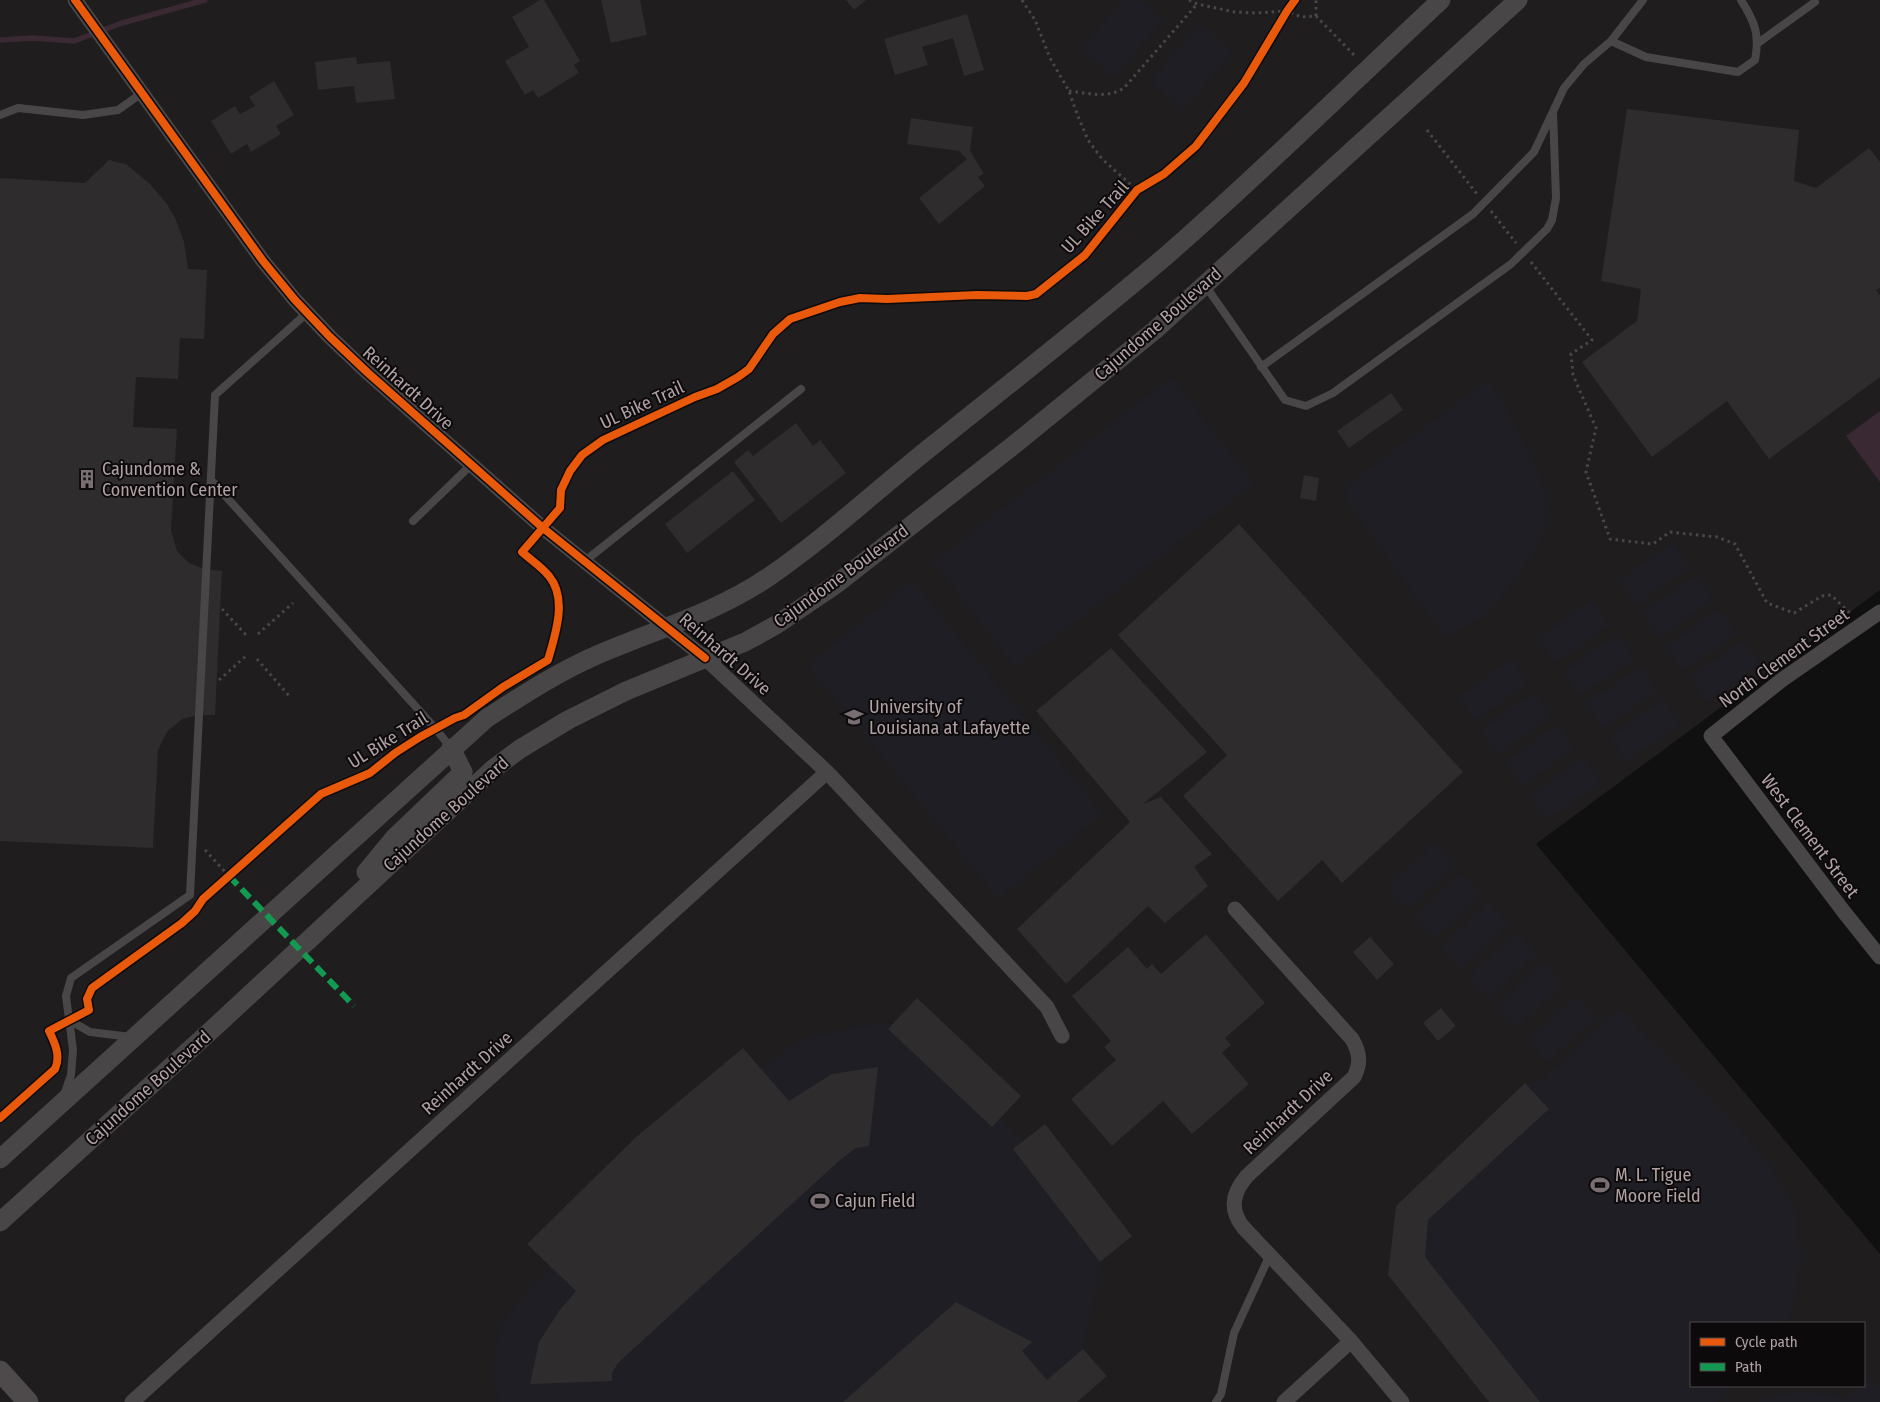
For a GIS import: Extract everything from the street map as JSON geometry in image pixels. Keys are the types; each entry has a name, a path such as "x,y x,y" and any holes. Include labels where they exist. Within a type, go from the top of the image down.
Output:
{"main road":[{"path":"0,1371 28,1402"}],"street":[{"path":"0,1159 451,748 487,718 559,673 722,605 764,580 796,557 933,444 1104,308 1169,253 1324,112 1441,0"},
{"name":"Cajundome Boulevard","path":"0,1222 217,1026 493,769 520,749 568,720 626,691 745,642 776,625 835,585 1015,444 1155,330 1518,0"},
{"name":"Reinhardt Drive","path":"79,6 253,248 307,313 368,372 543,528 704,658 827,772 1046,1007 1062,1036"},
{"name":"North Clement Street","path":"1711,736 1784,679 1880,612"},
{"name":"West Clement Street","path":"1711,736 1880,957"},
{"path":"316,933 395,837 464,772 451,748"},
{"name":"Reinhardt Drive","path":"132,1402 827,772"},
{"name":"Reinhardt Drive","path":"1235,909 1352,1039 1357,1048 1360,1062 1354,1077 1238,1186 1234,1200 1235,1214 1238,1221 1269,1257 1351,1341 1402,1402"},
{"path":"1284,1402 1351,1341"}],"lane":[{"path":"1262,367 1473,214 1534,152 1564,88 1584,64 1611,41 1643,0"},
{"path":"1611,41 1646,57 1738,72 1755,60 1758,43 1753,18 1741,0"},
{"path":"1758,43 1815,2"},
{"path":"0,115 18,108 83,116 118,110 142,92"},
{"path":"1205,285 1285,400 1306,406 1334,393 1511,264 1547,228 1552,220 1556,198 1553,112"},
{"path":"62,1102 71,1075 73,1050 66,996 72,978 190,895 215,395 307,313"},
{"path":"585,560 802,389"},
{"path":"413,521 472,464"},
{"path":"211,480 402,691 451,748"},
{"path":"69,1020 90,1032 134,1038"},
{"path":"1216,1402 1221,1394 1234,1333 1269,1257"}],"path":[{"path":"1022,0 1035,20 1050,58 1070,91 1088,140 1102,159 1137,191"},
{"path":"1189,0 1197,4 1235,12 1287,12 1301,17 1316,16"},
{"path":"1316,0 1316,16 1360,60"},
{"path":"1070,91 1104,95 1115,94 1124,88 1197,4"},
{"path":"1427,130 1592,340 1571,354 1573,376 1596,428 1586,472 1610,539 1653,544 1670,532 1717,537 1734,544 1767,603 1794,613 1822,596 1831,596 1862,624"},
{"path":"258,634 293,603"},
{"path":"222,609 247,636"},
{"path":"219,680 246,656"},
{"path":"257,659 290,697"},
{"path":"193,837 226,879 236,870"}],"shaded area":[{"name":"University of Louisiana at Lafayette","path":"0,0 1880,0 1880,590 1536,844 1880,1254 1880,1402 0,1402"},
{"path":"1123,0 1140,0 1163,20 1114,78 1081,49"},
{"path":"1200,24 1233,53 1183,110 1150,81"},
{"path":"1172,377 1254,484 1015,668 934,562"},
{"path":"1490,379 1532,459 1544,488 1547,511 1545,529 1534,553 1497,603 1472,624 1445,637 1347,501 1347,485"},
{"path":"1880,411 1880,482 1846,436"},
{"path":"1673,543 1690,567 1636,605 1619,580"},
{"path":"1696,575 1713,599 1660,637 1642,613"},
{"path":"913,580 1102,814 998,899 808,665"},
{"path":"1592,600 1609,625 1556,663 1539,638"},
{"path":"1719,609 1736,633 1683,671 1666,647"},
{"path":"1617,634 1634,658 1580,696 1563,672"},
{"path":"1743,640 1761,664 1707,702 1690,678"},
{"path":"1511,659 1528,683 1475,721 1458,697"},
{"path":"1640,666 1657,690 1604,728 1586,704"},
{"path":"1534,692 1551,716 1498,754 1481,730"},
{"path":"1663,699 1681,723 1627,761 1610,737"},
{"path":"1558,724 1575,748 1522,786 1505,762"},
{"path":"1584,758 1601,782 1548,820 1531,796"},
{"path":"1435,843 1455,865 1407,909 1387,888"},
{"path":"1462,873 1482,894 1434,939 1414,917"},
{"path":"1489,902 1509,924 1462,968 1441,947"},
{"path":"1517,932 1537,953 1489,998 1469,976"},
{"path":"1543,962 1563,984 1516,1028 1496,1007"},
{"path":"1576,996 1596,1017 1548,1062 1528,1040"},
{"name":"M. L. Tigue Moore Field","path":"1619,1009 1734,1122 1770,1165 1797,1212 1801,1262 1791,1316 1786,1322 1690,1322 1690,1387 1731,1387 1715,1402 1489,1402 1388,1275 1396,1206 1525,1083 1540,1082"},
{"name":"Cajun Field","path":"883,1022 932,1049 1040,1158 1098,1244 1098,1279 1083,1349 1107,1376 1077,1402 499,1402 493,1371 498,1339 515,1307 551,1267 527,1244 636,1137 743,1048 761,1070 789,1048 815,1036"},
{"path":"1871,1377 1880,1388 1880,1402 1756,1402 1779,1395 1801,1393 1823,1394 1846,1399 1860,1387 1865,1387 1865,1383"}],"building":[{"path":"540,0 544,0 580,61 574,65 579,73 538,98 533,90 525,95 505,61 529,47 512,17"},
{"path":"601,0 640,0 647,35 611,43"},
{"path":"846,0 866,0 854,10"},
{"path":"967,14 984,70 964,76 953,38 922,47 928,65 895,75 884,39"},
{"path":"356,57 357,64 390,61 395,99 356,103 354,86 318,90 315,62"},
{"path":"274,81 294,115 276,126 281,134 251,152 247,144 231,154 211,121 235,106 240,114 255,106 249,97"},
{"path":"1627,109 1799,130 1794,181 1816,188 1869,148 1880,162 1880,288 1876,290 1880,295 1880,377 1769,459 1727,401 1652,457 1582,362 1637,321 1641,289 1601,281"},
{"path":"911,118 973,127 970,151 984,174 978,177 985,186 939,224 919,198 967,159 959,151 907,144"},
{"name":"Cajundome & Convention Center","path":"109,160 126,164 150,184 167,204 176,220 184,242 188,269 207,270 204,339 180,338 178,379 136,377 133,427 177,429 171,530 177,551 189,563 205,569 222,571 215,715 198,715 182,719 167,732 158,750 153,848 0,841 0,178 85,183"},
{"path":"1391,393 1403,410 1349,448 1337,431"},
{"path":"796,423 813,446 820,440 846,473 781,523 734,462 748,450 753,456"},
{"path":"733,471 755,500 687,553 665,524"},
{"path":"1304,475 1319,478 1316,501 1300,498"},
{"path":"1239,524 1463,772 1342,883 1322,860 1278,901 1183,796 1227,755 1118,635"},
{"path":"1111,648 1207,752 1143,804 1161,797 1212,854 1194,867 1208,886 1165,923 1148,906 1066,984 1017,929 1130,822 1036,711"},
{"path":"1206,934 1265,1003 1225,1038 1231,1045 1222,1053 1249,1084 1192,1134 1163,1101 1112,1146 1071,1099 1116,1060 1104,1047 1111,1041 1072,996 1128,947 1147,969 1152,964 1161,974"},
{"path":"1370,937 1394,964 1377,980 1353,952"},
{"path":"917,998 1021,1096 992,1127 888,1029"},
{"path":"1441,1008 1456,1026 1438,1041 1423,1023"},
{"path":"743,1048 789,1101 832,1074 878,1067 869,1146 856,1148 840,1160 618,1363 612,1373 612,1381 530,1384 539,1342 559,1311 576,1291 527,1244 636,1137"},
{"path":"1525,1083 1549,1109 1428,1220 1425,1257 1540,1402 1489,1402 1388,1275 1396,1206"},
{"path":"1045,1124 1132,1236 1100,1262 1013,1149"},
{"path":"956,1302 1032,1342 1022,1351 1047,1380 1083,1349 1107,1376 1077,1402 843,1402"}],"waterway":[{"path":"0,40 33,38 74,41 122,23 205,0"}],"marked path":[{"path":"229,876 354,1006"}],"cycle path":[{"path":"75,0 263,261 295,300 330,337 543,528 705,658"},
{"name":"UL Bike Trail","path":"0,1118 55,1069 57,1054 49,1031 89,1010 87,999 92,988 182,923 195,911 203,899 321,794 370,773 395,753 420,737 464,715 503,687 548,660 558,617 558,595 555,585 549,576 522,552 560,508 561,490 570,471 582,455 603,440 695,397 717,389 738,377 749,369 773,334 790,319 840,302 860,298 887,299 977,295 1027,296 1036,294 1085,255 1137,190 1164,174 1196,146 1244,83 1295,0"}],"place":[{"name":"Cajundome & Convention Center","path":"87,479"},
{"name":"University of Louisiana at Lafayette","path":"854,717"},
{"name":"M. L. Tigue Moore Field","path":"1600,1185"},
{"name":"Cajun Field","path":"820,1201"}]}
